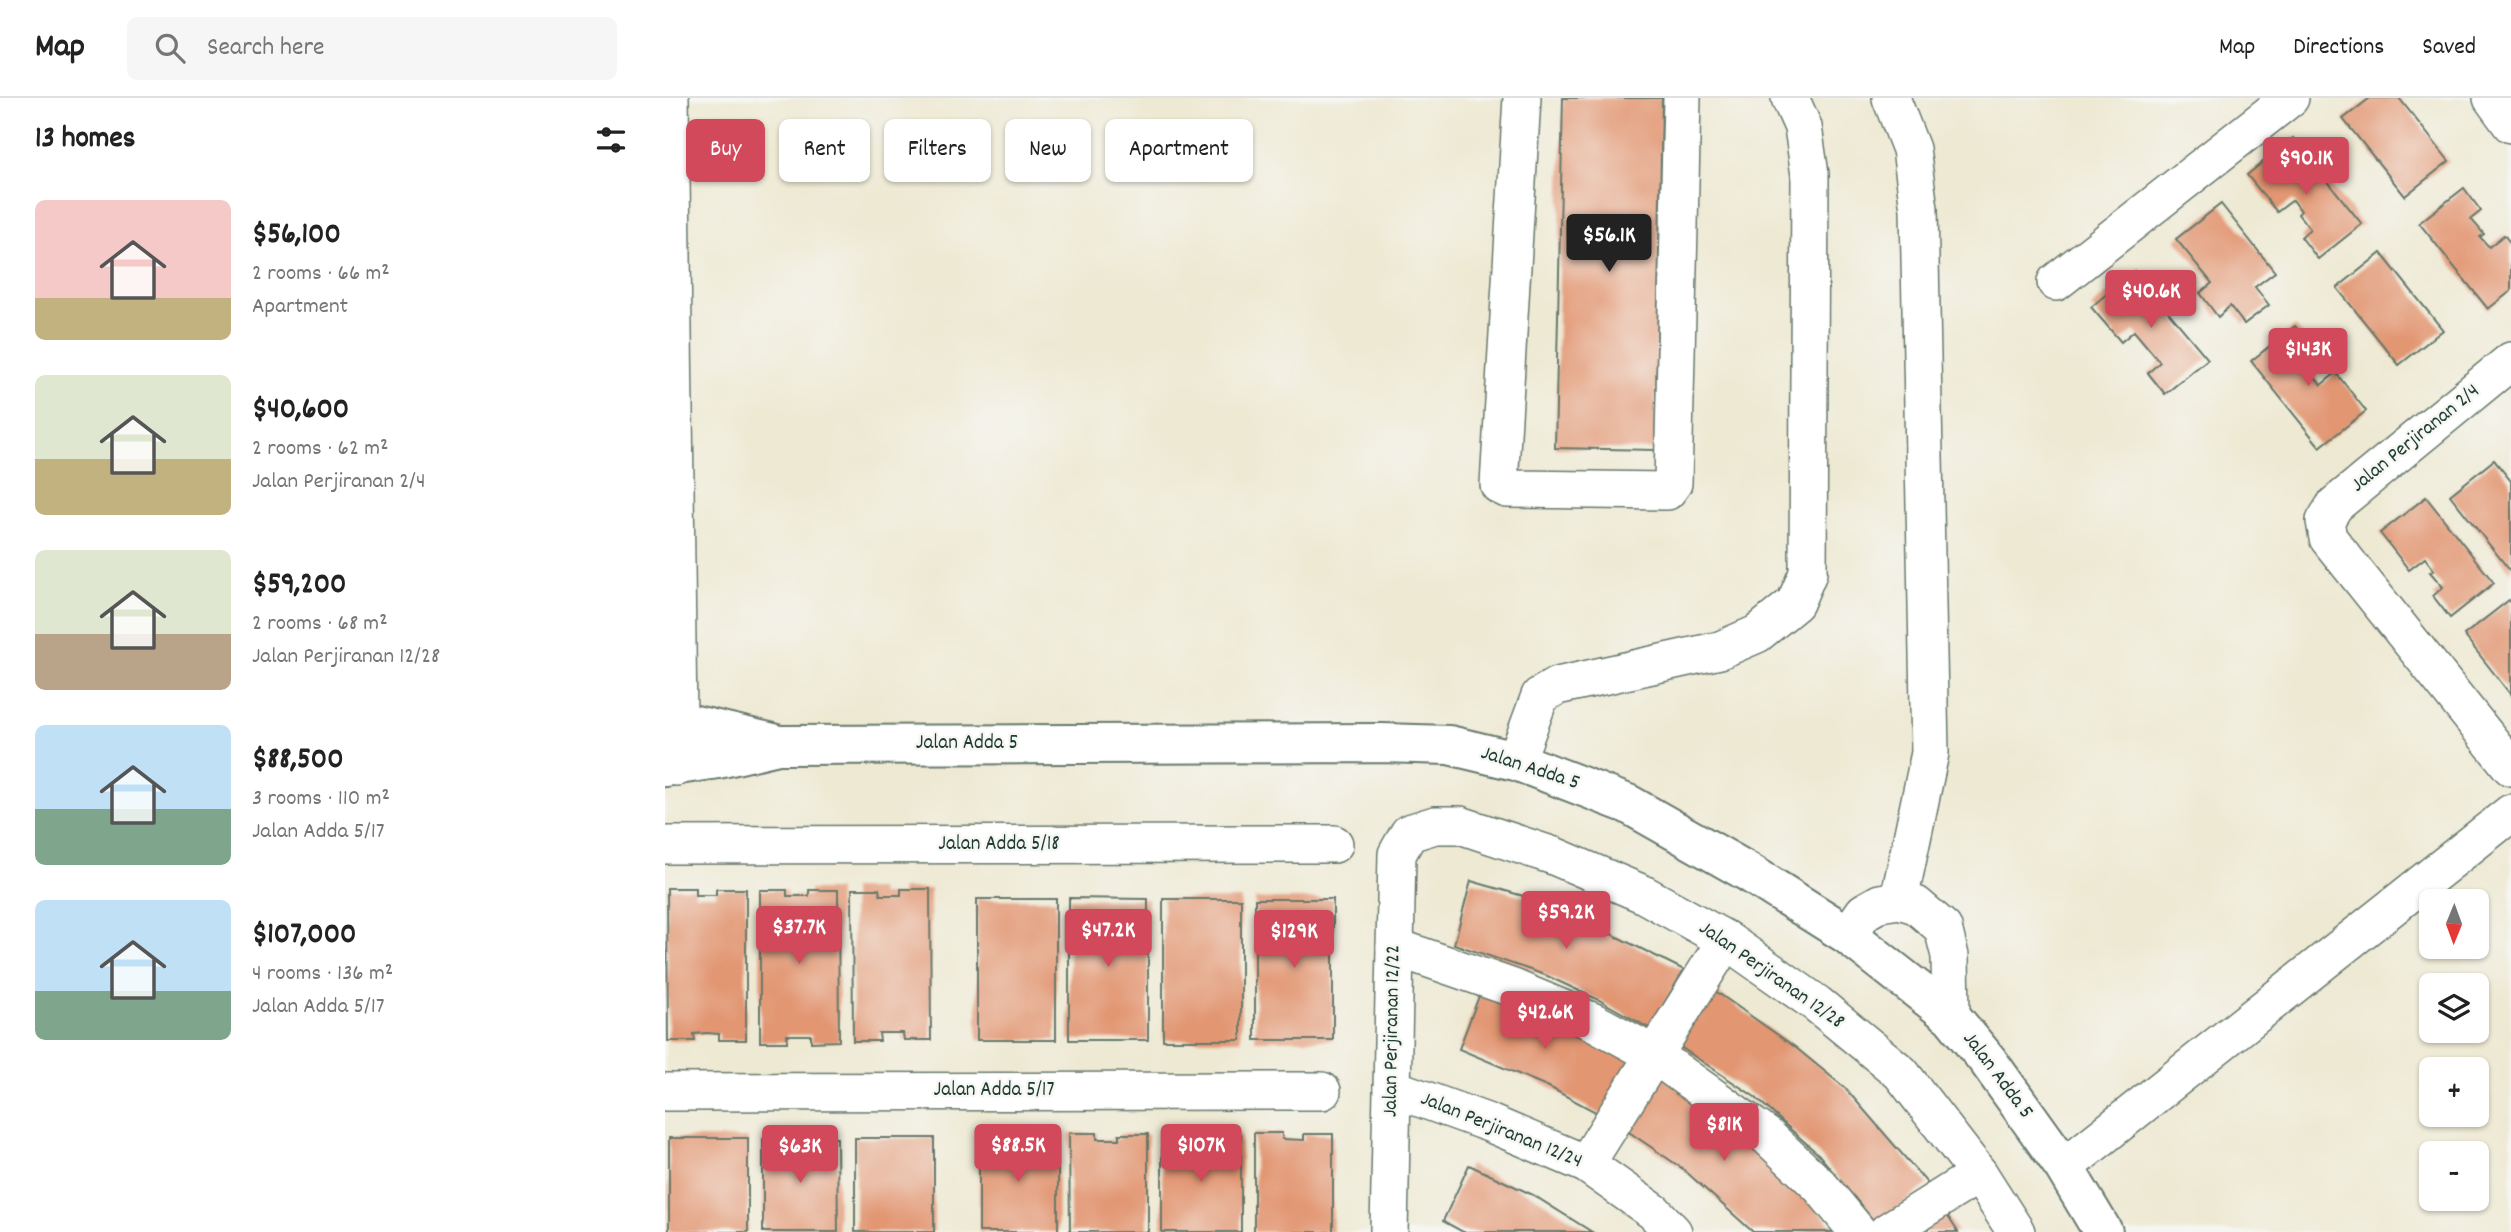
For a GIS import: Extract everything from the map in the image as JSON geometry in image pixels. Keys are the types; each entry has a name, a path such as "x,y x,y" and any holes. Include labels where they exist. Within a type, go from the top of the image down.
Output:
{"main road":[{"name":"Jalan Adda 5","path":"671,721 778,745"},
{"name":"Jalan Adda 5","path":"670,767 778,745 1449,745 1516,761 1628,804 1748,872 1848,936 1951,1016 1988,1061 2064,1167 2103,1232"}],"street":[{"path":"670,98 670,767"},
{"path":"1522,98 1500,485 1507,489 1654,491 1667,491 1673,483 1682,98"},
{"path":"1516,761 1540,696 1556,686 1720,650 1757,634 1795,603 1808,573 1811,176 1803,127 1790,98"},
{"path":"1891,98 1911,149 1919,209 1930,753 1899,900"},
{"path":"2056,282 2290,98"},
{"path":"2491,98 2511,124"},
{"name":"Jalan Perjiranan 2/4","path":"2511,361 2335,505 2325,521 2328,538 2511,767"},
{"path":"2064,1167 2511,814"},
{"name":"Jalan Perjiranan 12/28","path":"1409,833 1435,825 1460,825 1554,856 1643,894 1726,940 1817,1004 1901,1073 1979,1174 2016,1232"},
{"name":"Jalan Perjiranan 12/22","path":"1389,1232 1397,854 1409,833"},
{"name":"Jalan Adda 5/18","path":"665,845 1334,844"},
{"path":"1848,936 1864,912 1880,903 1899,900 1916,905 1944,928 1950,956 1951,1016"},
{"path":"1586,1164 1726,940"},
{"path":"1395,947 1525,993 1594,1022 1653,1054 1767,1136 1820,1186 1858,1232"},
{"name":"Jalan Perjiranan 12/24","path":"1392,1088 1489,1123 1586,1164 1654,1212 1673,1232"},
{"name":"Jalan Adda 5/17","path":"665,1092 1322,1091"},
{"path":"1887,1232 1979,1174"}],"building":[{"path":"1563,98 1662,98 1655,450 1555,448"},
{"path":"2370,98 2399,98 2449,161 2405,196 2343,119"},
{"path":"2293,138 2362,224 2318,259 2301,237 2310,229 2298,214 2301,211 2293,200 2277,212 2247,175"},
{"path":"2464,188 2481,211 2471,219 2484,234 2480,237 2489,247 2504,235 2511,244 2511,291 2488,309 2419,223"},
{"path":"2221,204 2275,272 2255,287 2269,305 2244,324 2230,306 2218,317 2200,293 2212,283 2176,239"},
{"path":"2381,253 2443,330 2399,365 2337,288"},
{"path":"2134,271 2208,359 2165,394 2148,373 2160,362 2134,331 2121,342 2091,307"},
{"path":"2295,326 2313,348 2303,356 2321,385 2336,373 2366,411 2320,447 2251,361"},
{"path":"2494,460 2511,481 2511,572 2450,495"},
{"path":"2426,497 2494,583 2450,618 2433,596 2443,587 2430,572 2434,570 2425,558 2409,570 2380,533"},
{"path":"2509,600 2511,603 2511,695 2464,635"},
{"path":"1471,881 1537,900 1569,913 1684,970 1649,1028 1599,1000 1545,975 1454,944"},
{"path":"667,888 695,888 695,895 716,895 716,889 746,889 746,1040 719,1040 719,1034 707,1033 694,1034 695,1041 668,1041"},
{"path":"852,889 879,889 880,895 901,895 901,889 930,889 931,1040 904,1040 903,1033 879,1033 880,1041 853,1041"},
{"path":"760,890 787,890 787,896 809,896 809,890 838,890 839,1041 811,1042 811,1035 787,1035 787,1042 760,1042"},
{"path":"1069,898 1148,899 1148,1040 1069,1040"},
{"path":"977,899 1056,899 1056,1040 977,1040"},
{"path":"1163,899 1241,899 1241,1040 1163,1040"},
{"path":"1255,899 1333,899 1333,1040 1255,1040"},
{"path":"1482,988 1635,1057 1601,1115 1549,1087 1459,1049"},
{"path":"1711,988 1795,1047 1845,1088 1928,1184 1877,1225 1819,1155 1755,1097 1676,1044"},
{"path":"1660,1074 1772,1160 1838,1232 1753,1232 1683,1169 1626,1130"},
{"path":"1006,1133 1006,1140 1028,1140 1028,1134 1058,1134 1058,1232 979,1232 979,1134"},
{"path":"1069,1133 1097,1133 1097,1139 1119,1139 1119,1134 1148,1134 1148,1232 1070,1232"},
{"path":"1254,1133 1282,1133 1282,1139 1304,1140 1304,1134 1333,1134 1333,1232 1254,1232"},
{"path":"1162,1134 1190,1134 1190,1141 1211,1141 1211,1135 1241,1135 1241,1232 1162,1232"},
{"path":"669,1138 748,1138 748,1232 669,1232"},
{"path":"837,1138 838,1232 763,1232 763,1139"},
{"path":"855,1138 934,1138 934,1232 855,1232"},
{"path":"1469,1165 1533,1195 1592,1232 1463,1232 1443,1221"},
{"path":"1947,1215 1958,1232 1919,1232"}]}
